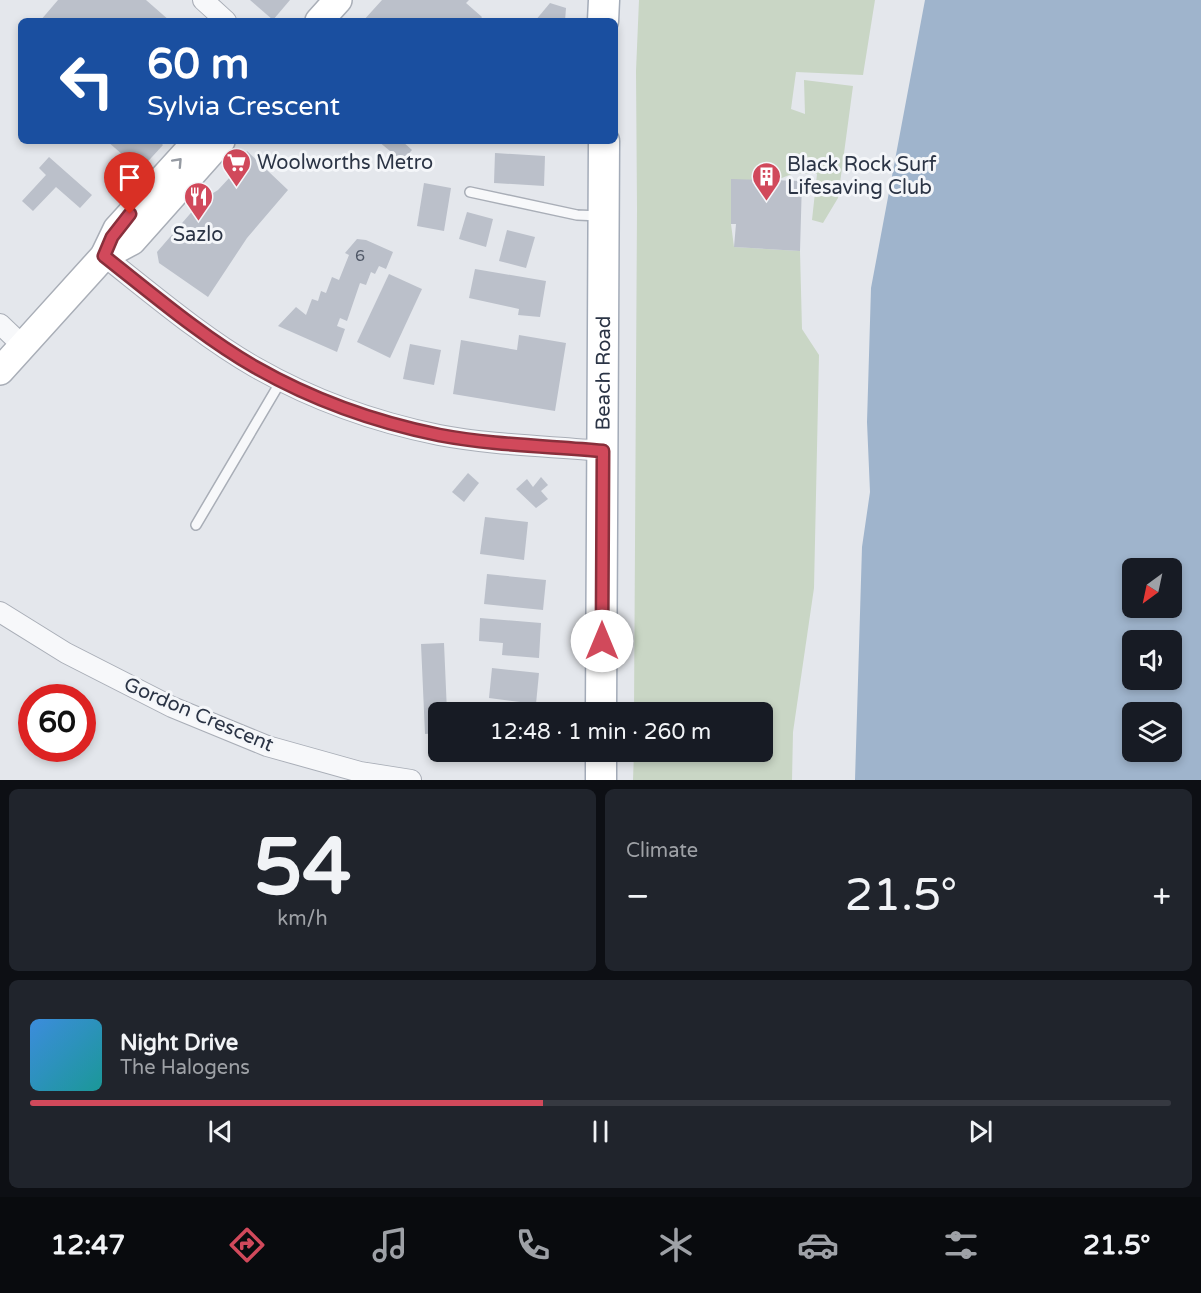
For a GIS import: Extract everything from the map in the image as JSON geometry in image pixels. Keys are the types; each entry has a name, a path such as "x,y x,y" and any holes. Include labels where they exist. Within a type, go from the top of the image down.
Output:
{"main road":[{"path":"322,18 338,0"},
{"path":"603,18 604,0"},
{"path":"0,371 104,256 117,229 194,144"},
{"path":"104,256 132,241 218,144"},
{"name":"Beach Road","path":"602,702 604,144"},
{"path":"601,762 601,780"}],"street":[{"path":"203,0 223,18"},
{"path":"104,256 227,349 281,381 345,408 439,435 603,451"},
{"path":"0,324 23,346"},
{"name":"Gordon Crescent","path":"0,612 66,653 172,707 267,746 360,772 411,780"}],"lane":[{"path":"470,192 578,215 605,216"},
{"path":"196,525 281,381"}],"green space":[{"path":"639,0 875,0 863,75 796,72 791,109 805,114 804,80 853,86 838,198 823,223 812,220 817,174 794,173 777,180 731,180 731,224 734,247 800,251 802,329 819,355 814,588 793,732 792,780 633,780 634,762 773,762 773,702 634,702 636,71"}],"water":[{"path":"925,0 1201,0 1201,780 855,780 862,547 870,492 867,422 871,288"}],"building":[{"path":"58,0 146,0 167,18 43,18"},
{"path":"250,0 290,0 275,18 271,18"},
{"path":"382,0 469,0 466,3 482,17 481,18 366,18"},
{"path":"550,3 566,8 565,18 538,18"},
{"path":"110,144 162,144 140,170"},
{"path":"382,144 405,144 412,150 402,161"},
{"path":"247,151 288,190 247,238 208,297 159,263 157,252 202,200 218,190 231,176 227,173"},
{"path":"495,153 545,156 544,186 494,183"},
{"path":"49,157 92,195 80,208 56,187 33,211 22,201 46,175 39,168"},
{"name":"Black Rock Surf Lifesaving Club","path":"731,179 802,181 800,251 734,247 736,224 731,224"},
{"path":"424,183 451,188 444,231 417,226"},
{"path":"467,212 493,219 486,247 459,239"},
{"path":"507,230 535,237 526,268 499,261"},
{"path":"357,239 366,240 393,252 386,269 379,266 375,274 371,272 366,285 360,283 347,321 340,318 337,326 345,329 337,352 278,326 296,307 306,315 312,299 318,301 321,291 326,293 332,277 339,280 349,255 345,253"},
{"path":"475,269 546,281 540,317 518,315 519,309 469,298"},
{"path":"389,274 422,289 390,358 357,342"},
{"path":"519,335 566,343 555,411 453,394 461,340 517,350"},
{"path":"410,344 441,350 434,385 403,379"},
{"path":"468,473 479,483 464,502 452,492"},
{"path":"541,477 548,485 541,491 548,499 536,508 516,489 527,479 533,487"},
{"path":"485,517 528,522 524,560 480,554"},
{"path":"487,574 546,580 543,610 484,604"},
{"path":"480,618 541,623 539,658 502,655 503,643 479,641"},
{"path":"444,643 447,702 428,702 428,734 425,734 421,644"},
{"path":"492,668 539,673 536,702 489,698"}],"place":[{"name":"Woolworths Metro","path":"236,188"},
{"name":"Black Rock Surf Lifesaving Club","path":"766,202"},
{"name":"Sazlo","path":"198,222"}],"route":[{"path":"130,214 112,237 104,256 227,349 281,381 345,408 439,435 603,451 602,641"}]}
